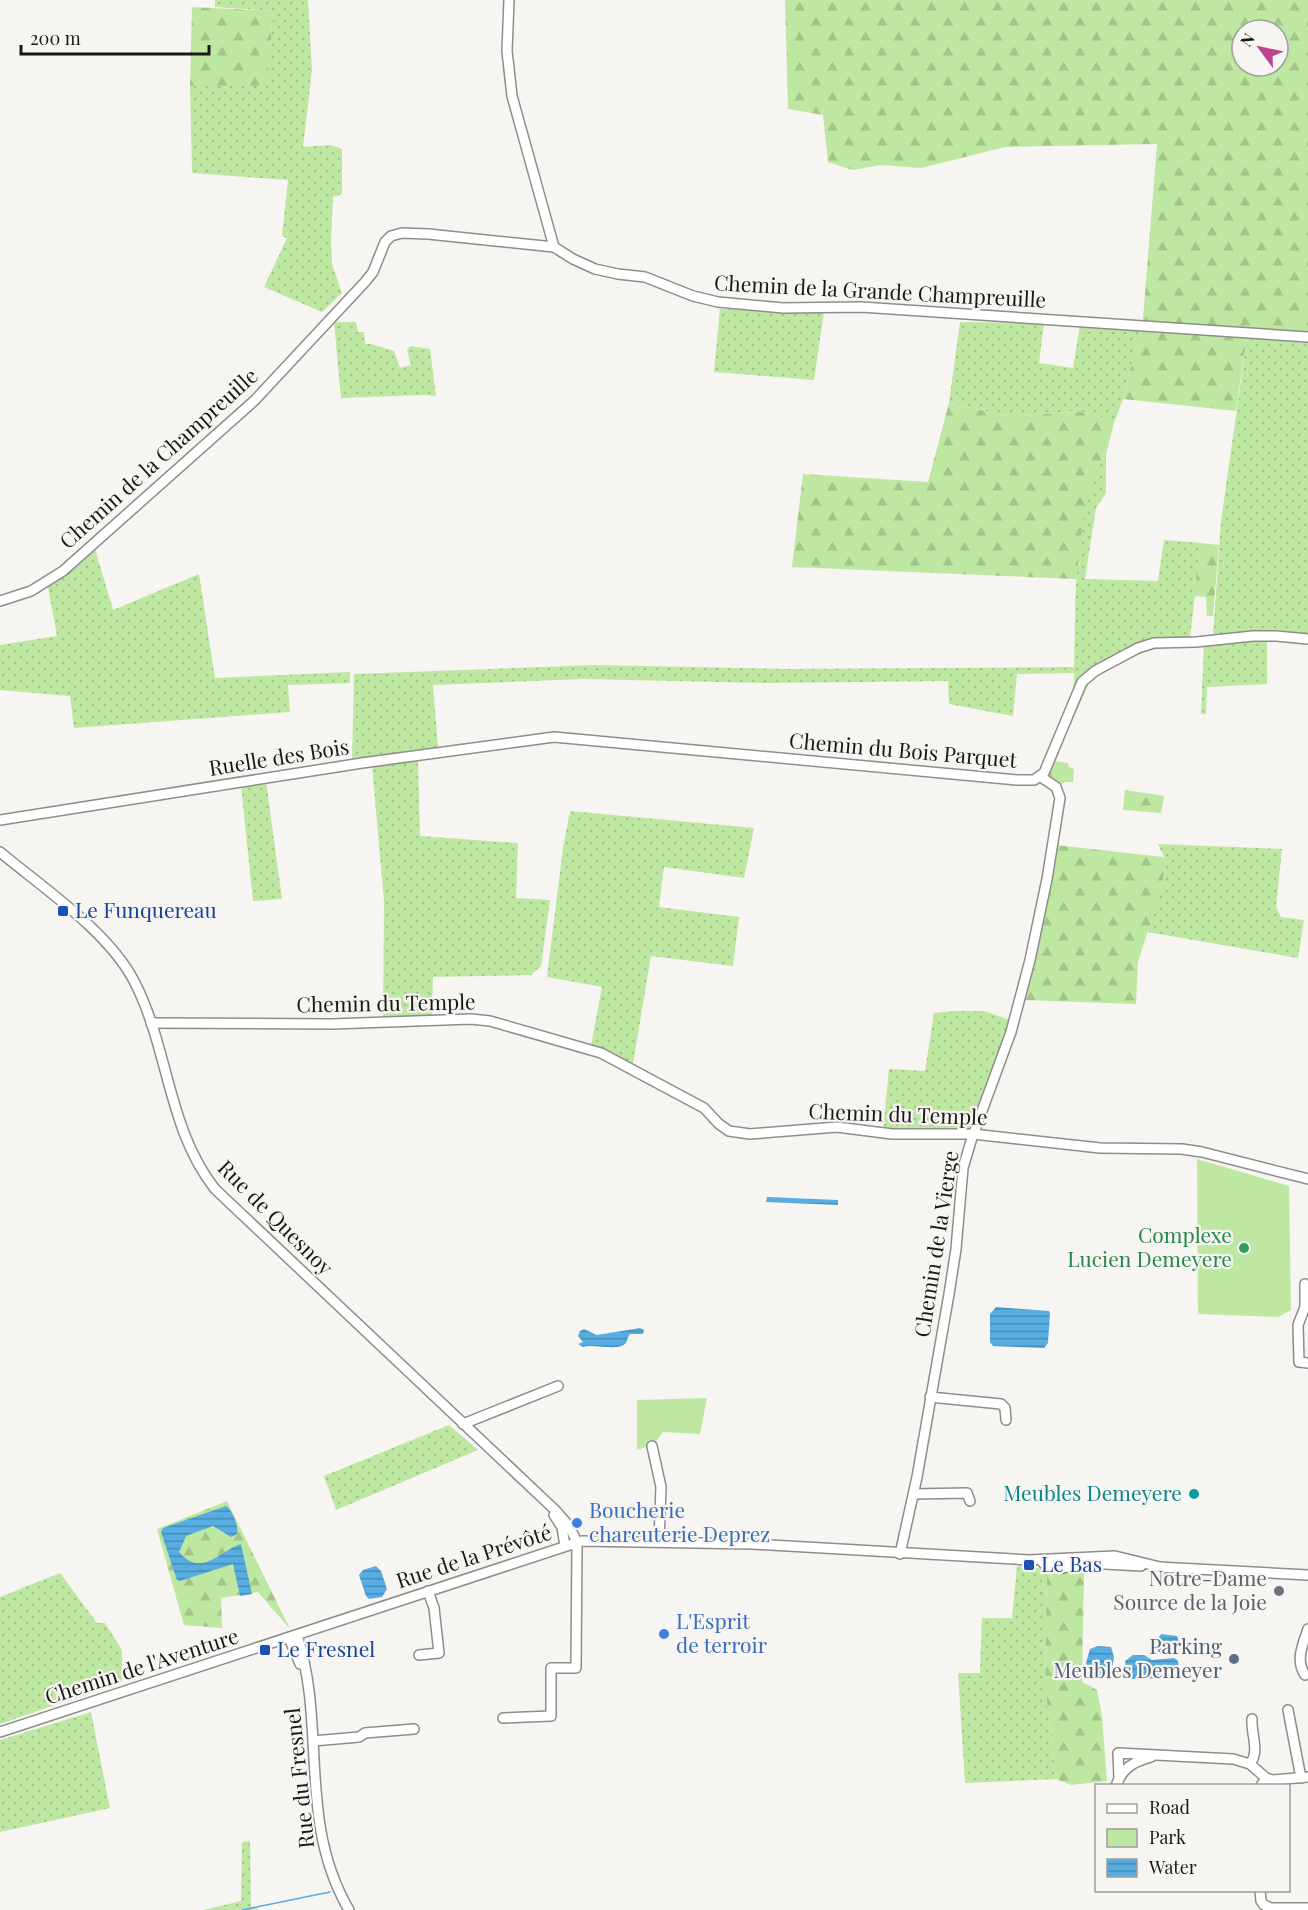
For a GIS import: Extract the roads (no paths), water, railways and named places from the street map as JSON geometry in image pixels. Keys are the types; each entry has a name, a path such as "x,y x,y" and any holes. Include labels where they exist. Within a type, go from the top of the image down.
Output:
{"street":[{"path":"509,0 507,51 512,96 554,247"},
{"name":"Chemin de la Grande Champreuille","path":"327,322 373,272 385,242 393,235 428,234 554,247 595,269 645,277 698,298 740,305 804,309 861,307 1308,337"},
{"name":"Chemin de la Champreuille","path":"0,601 31,591 69,566 246,408 327,322"},
{"name":"Chemin du Bois Parquet","path":"564,737 1030,781 1041,777 1062,733 1080,685 1095,671 1133,650 1154,643 1196,642 1253,636 1308,639"},
{"name":"Ruelle des Bois","path":"0,820 373,761 564,737"},
{"name":"Chemin de la Vierge","path":"900,1554 914,1494 955,1258 963,1168 1011,1032 1040,918 1060,802 1056,787 1041,777"},
{"name":"Rue de Quesnoy","path":"0,852 90,927 113,950 133,979 151,1023 183,1134 198,1164 215,1189 566,1521 577,1542"},
{"name":"Chemin du Temple","path":"151,1023 332,1024 486,1020 586,1047 608,1056 704,1108 722,1126 738,1133 830,1127 892,1134 974,1134 1100,1148 1196,1150 1308,1179"},
{"path":"1303,1284 1305,1307 1298,1325 1304,1362"},
{"path":"463,1425 558,1386"},
{"path":"930,1396 1000,1404 1005,1408 1006,1420"},
{"path":"652,1446 661,1487 659,1542"},
{"name":"Rue de Quesnoy","path":"526,1485 559,1522 565,1546"},
{"path":"914,1494 967,1493 970,1501"},
{"path":"503,1718 551,1716 551,1668 576,1668 577,1542"},
{"name":"Rue de la Prévôté","path":"293,1636 577,1542 787,1546 1029,1560 1058,1568 1086,1563 1308,1579"},
{"path":"419,1655 439,1653 434,1608 428,1590"},
{"path":"1305,1675 1301,1668 1300,1657 1308,1629"},
{"name":"Rue du Fresnel","path":"293,1636 310,1690 317,1807 324,1851 337,1888 349,1910"},
{"name":"Chemin de l'Aventure","path":"0,1732 293,1636"},
{"path":"1118,1781 1114,1753 1233,1759 1250,1764 1263,1782 1305,1778 1288,1710"},
{"path":"1250,1764 1256,1752 1252,1719"},
{"path":"313,1741 359,1737 365,1733 414,1729"},
{"path":"1118,1781 1124,1770 1134,1762 1162,1756"},
{"path":"1260,1894 1264,1905 1271,1908 1308,1908"}],"water":[{"path":"767,1197 838,1200 838,1205 766,1202"},
{"path":"996,1307 1049,1311 1048,1343 1044,1348 993,1346 990,1342 990,1314"},
{"path":"640,1328 644,1330 643,1334 630,1334 623,1346 583,1347 578,1344 583,1342 578,1336 584,1329 597,1335"},
{"path":"226,1506 235,1519 237,1534 231,1537 213,1526 186,1536 179,1552 195,1563 203,1563 241,1544 252,1594 240,1596 233,1564 177,1580 161,1532 163,1528"},
{"path":"376,1566 381,1571 387,1589 382,1597 369,1599 359,1575 363,1570"},
{"path":"1161,1634 1177,1636 1179,1643 1176,1652 1162,1654 1158,1651 1157,1640"},
{"path":"1098,1646 1111,1647 1114,1657 1111,1672 1097,1676 1090,1674 1086,1663 1090,1649"},
{"path":"1133,1655 1144,1655 1152,1660 1174,1658 1178,1661 1179,1667 1176,1674 1169,1678 1131,1679 1127,1675 1125,1661"}],"waterway":[{"path":"242,1910 330,1892"}],"place":[{"name":"Le Funquereau","path":"63,911"},
{"name":"Complexe Lucien Demeyere","path":"1244,1248"},
{"name":"Meubles Demeyere","path":"1194,1494"},
{"name":"Boucherie charcuterie Deprez","path":"577,1523"},
{"name":"Le Bas","path":"1029,1565"},
{"name":"Notre-Dame Source de la Joie","path":"1279,1591"},
{"name":"L'Esprit de terroir","path":"664,1634"},
{"name":"Le Fresnel","path":"265,1650"},
{"name":"Parking Meubles Demeyer","path":"1234,1659"}]}
